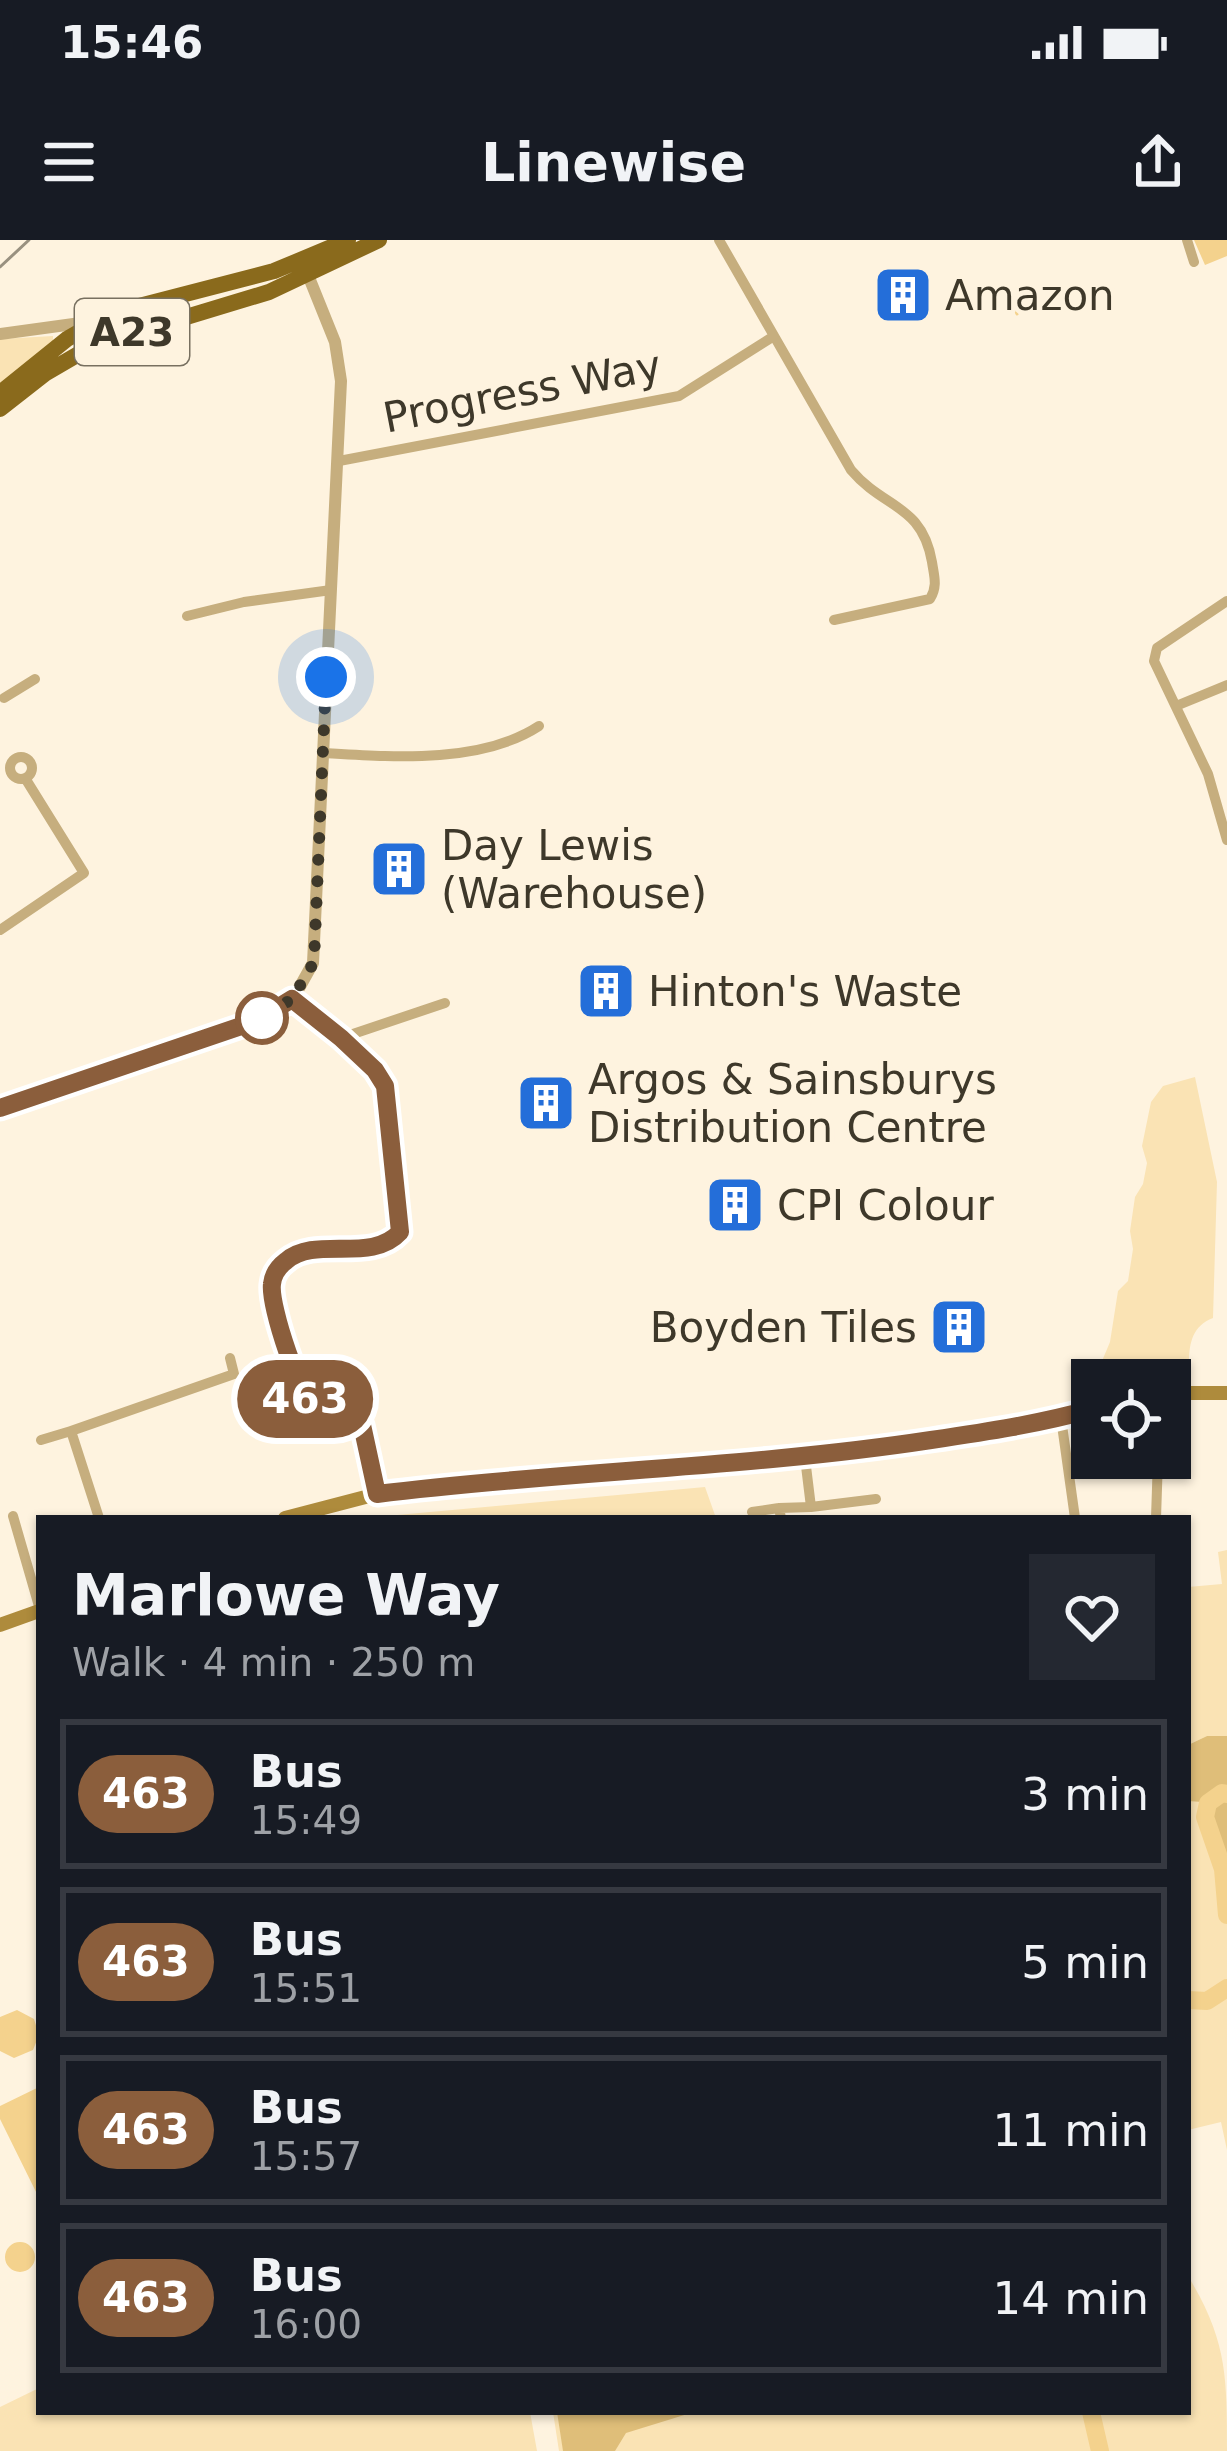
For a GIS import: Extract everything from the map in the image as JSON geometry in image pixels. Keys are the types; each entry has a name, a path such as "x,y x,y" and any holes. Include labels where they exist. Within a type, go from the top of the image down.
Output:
{"highway":[{"name":"A23","path":"0,393 67,339 102,319 305,268 379,240"},
{"name":"A23","path":"0,409 46,373 94,345 260,295 346,241"}],"main road":[{"path":"1191,1393 1227,1393"},
{"path":"296,1515 377,1494 524,1477 805,1458 1071,1415"},
{"path":"0,1625 36,1610"}],"street":[{"path":"719,240 851,470 864,486 914,519 928,540 935,586 930,599 834,620"},
{"path":"1187,240 1194,262"},
{"path":"0,1108 256,1021 292,999 314,962 339,461 339,356 305,268"},
{"path":"0,334 102,319"},
{"name":"Progress Way","path":"339,461 679,396 774,336"},
{"path":"187,616 244,602 331,590"},
{"path":"1227,601 1157,648 1154,655 1155,666 1208,774 1227,840"},
{"path":"4,698 35,679"},
{"path":"1176,706 1227,685"},
{"path":"325,753 409,758 519,739 539,726"},
{"path":"0,786 19,778 84,873 4,928"},
{"path":"292,999 341,1038 385,1086 400,1232 377,1246 294,1255 275,1272 272,1294 307,1403 329,1421 362,1425 377,1494"},
{"path":"341,1038 445,1003"},
{"path":"41,1441 234,1374 230,1358"},
{"path":"1061,1418 1075,1515"},
{"path":"71,1430 99,1515"},
{"path":"805,1458 820,1511"},
{"path":"1156,1515 1157,1479"},
{"path":"752,1512 820,1511 876,1499"},
{"path":"13,1516 33,1568"}],"shaded area":[{"path":"1194,240 1227,240 1227,256 1205,265"},
{"path":"53,336 53,342 0,385 0,339"},
{"path":"1195,1077 1217,1182 1213,1318 1197,1330 1189,1359 1103,1359 1118,1291 1128,1281 1133,1249 1130,1231 1147,1163 1142,1146 1151,1102 1163,1086"},
{"path":"705,1487 715,1515 397,1515"},
{"path":"1227,1550 1227,1736 1207,1736 1191,1744 1191,1587 1222,1584 1218,1552"},
{"path":"1207,1736 1227,1736 1227,1864 1202,1802 1191,1801 1191,1744"},
{"path":"1191,1800 1202,1801 1227,1864 1227,2150 1221,2122 1191,2129"},
{"path":"17,2010 34,2019 33,2050 14,2058 0,2051 0,2017"},
{"path":"36,2088 36,2192 0,2119 0,2106"},
{"path":"20,2242 35,2257 20,2272 5,2257"},
{"path":"1191,2281 1211,2320 1222,2359 1227,2451 559,2451 553,2415 1191,2415"},
{"path":"36,2389 36,2415 531,2415 537,2451 0,2451 0,2407"},
{"path":"557,2415 684,2415 626,2433 615,2451 563,2451"}],"waterway":[{"path":"1006,290 1017,314"},
{"path":"1227,1794 1208,1803 1205,1817 1223,1869 1227,1915"},
{"path":"1191,2000 1207,2001 1227,1988"},
{"path":"1092,2415 1100,2451"}],"tram line":[{"path":"0,267 29,240"}],"bus line":[{"name":"463","path":"0,1108 256,1021 292,999 375,1070 389,1103 400,1232 377,1246 294,1255 275,1272 272,1294 307,1403 329,1421 362,1425 377,1494 524,1477 816,1457 1071,1415"}],"place":[{"name":"Amazon","path":"903,295"},
{"name":"Day Lewis (Warehouse)","path":"399,869"},
{"name":"Hinton's Waste","path":"606,991"},
{"name":"Argos & Sainsburys Distribution Centre","path":"546,1103"},
{"name":"CPI Colour","path":"735,1205"},
{"name":"Boyden Tiles","path":"959,1327"}],"route":[{"path":"262,1018 256,1021 292,999 314,962 326,677"}]}
